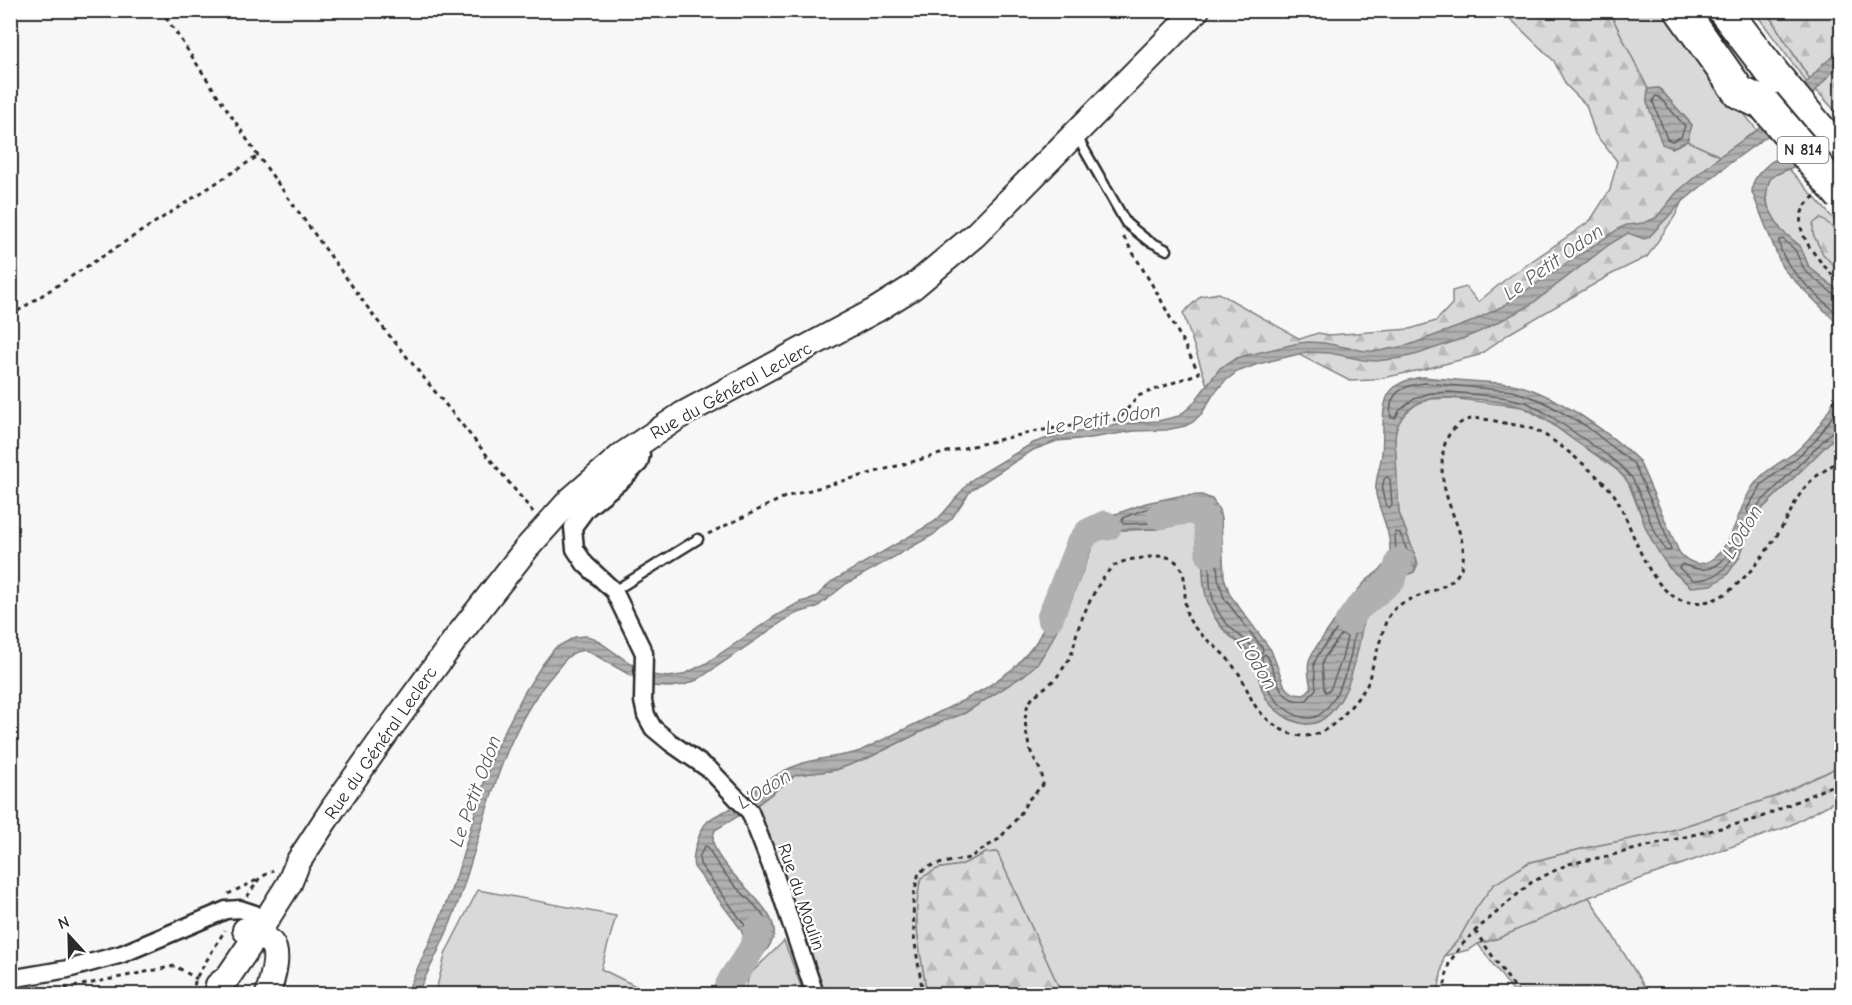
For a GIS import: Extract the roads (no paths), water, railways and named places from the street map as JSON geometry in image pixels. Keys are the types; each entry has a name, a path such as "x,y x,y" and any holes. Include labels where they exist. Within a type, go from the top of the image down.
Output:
{"highway":[{"path":"1681,10 1739,92 1769,90"},
{"name":"N 814","path":"1698,10 1769,90 1842,157"},
{"name":"N 814","path":"1724,10 1769,90 1842,196"}],"main road":[{"name":"Rue du Général Leclerc","path":"209,986 256,925 281,880 298,862 391,726 482,604 545,526 634,442 913,286 975,236 1197,10"},
{"path":"256,925 266,939 273,944 275,956 268,994"}],"street":[{"path":"615,591 585,564 575,549 573,527 587,508 639,463 641,454 634,442"},
{"name":"Rue du Moulin","path":"615,591 644,653 645,708 653,728 670,743 710,770 750,812 775,876 815,994"},
{"path":"10,979 68,969 122,954 214,916 256,925"}],"lane":[{"path":"1076,134 1126,223 1147,240 1167,250"},
{"path":"615,591 698,539"}],"water":[{"path":"1841,51 1841,65 1831,73 1791,119 1730,163 1681,203 1649,237 1644,239 1628,233 1610,244 1529,306 1479,332 1402,358 1376,361 1330,353 1307,352 1258,364 1237,372 1224,382 1202,413 1185,426 1057,441 1033,450 971,490 952,518 933,535 846,584 817,607 785,620 697,680 684,685 649,686 588,651 573,653 535,698 519,726 494,786 447,932 417,994 406,994 457,875 496,748 524,693 555,648 575,637 586,636 594,638 651,675 668,677 682,675 705,664 774,617 800,602 817,596 831,582 934,522 974,478 1033,443 1051,437 1179,416 1192,405 1220,368 1237,358 1309,342 1379,351 1409,345 1471,322 1501,307 1620,228 1656,218 1677,192 1720,156 1777,116 1823,64"},
{"path":"1659,88 1692,125 1687,141 1672,148 1662,144 1647,102 1648,89"},
{"path":"1841,127 1841,147 1805,166 1793,167 1777,174 1770,179 1766,197 1768,207 1781,230 1800,246 1809,267 1841,293 1841,329 1782,267 1752,192 1757,176 1771,162"},
{"path":"1424,377 1517,385 1549,397 1582,416 1639,461 1679,552 1689,561 1698,564 1711,560 1719,553 1726,544 1745,501 1757,481 1769,469 1794,453 1809,438 1827,413 1841,386 1841,431 1762,509 1752,523 1739,558 1727,575 1712,585 1691,587 1673,572 1660,555 1645,526 1629,484 1618,470 1548,421 1522,407 1503,402 1436,398 1421,402 1402,417 1395,439 1399,513 1417,560 1414,572 1386,585 1370,601 1364,616 1354,666 1343,695 1328,715 1313,723 1305,724 1290,719 1270,704 1260,683 1256,658 1226,631 1213,615 1204,588 1205,516 1199,512 1192,513 1157,529 1119,530 1104,535 1094,542 1071,600 1050,644 1038,663 1023,676 965,713 943,721 868,758 836,770 796,775 757,805 715,830 713,839 716,851 734,875 757,899 773,923 772,941 739,988 744,994 730,994 744,962 744,937 740,928 694,867 695,849 705,825 789,768 806,762 860,751 964,700 1014,668 1035,644 1042,631 1083,535 1106,516 1146,503 1179,496 1202,495 1212,499 1219,510 1221,519 1224,577 1230,595 1271,650 1285,687 1294,694 1304,695 1311,688 1308,664 1316,647 1356,593 1389,557 1389,537 1376,494 1382,453 1385,403 1389,393 1396,386 1408,380"}],"waterway":[{"name":"L'Odon","path":"1160,516 1186,511 1201,515 1207,529 1209,554"},
{"name":"L'Odon","path":"1050,618 1079,544 1088,532 1105,524 1108,527"},
{"name":"L'Odon","path":"1348,622 1358,608 1393,579 1399,561"},
{"name":"L'Odon","path":"725,994 728,985 753,947 758,930"}],"water label":[{"name":"Le Petit Odon","path":"1553,262"},
{"name":"Le Petit Odon","path":"1103,419"},
{"name":"Le Petit Odon","path":"475,791"}]}
